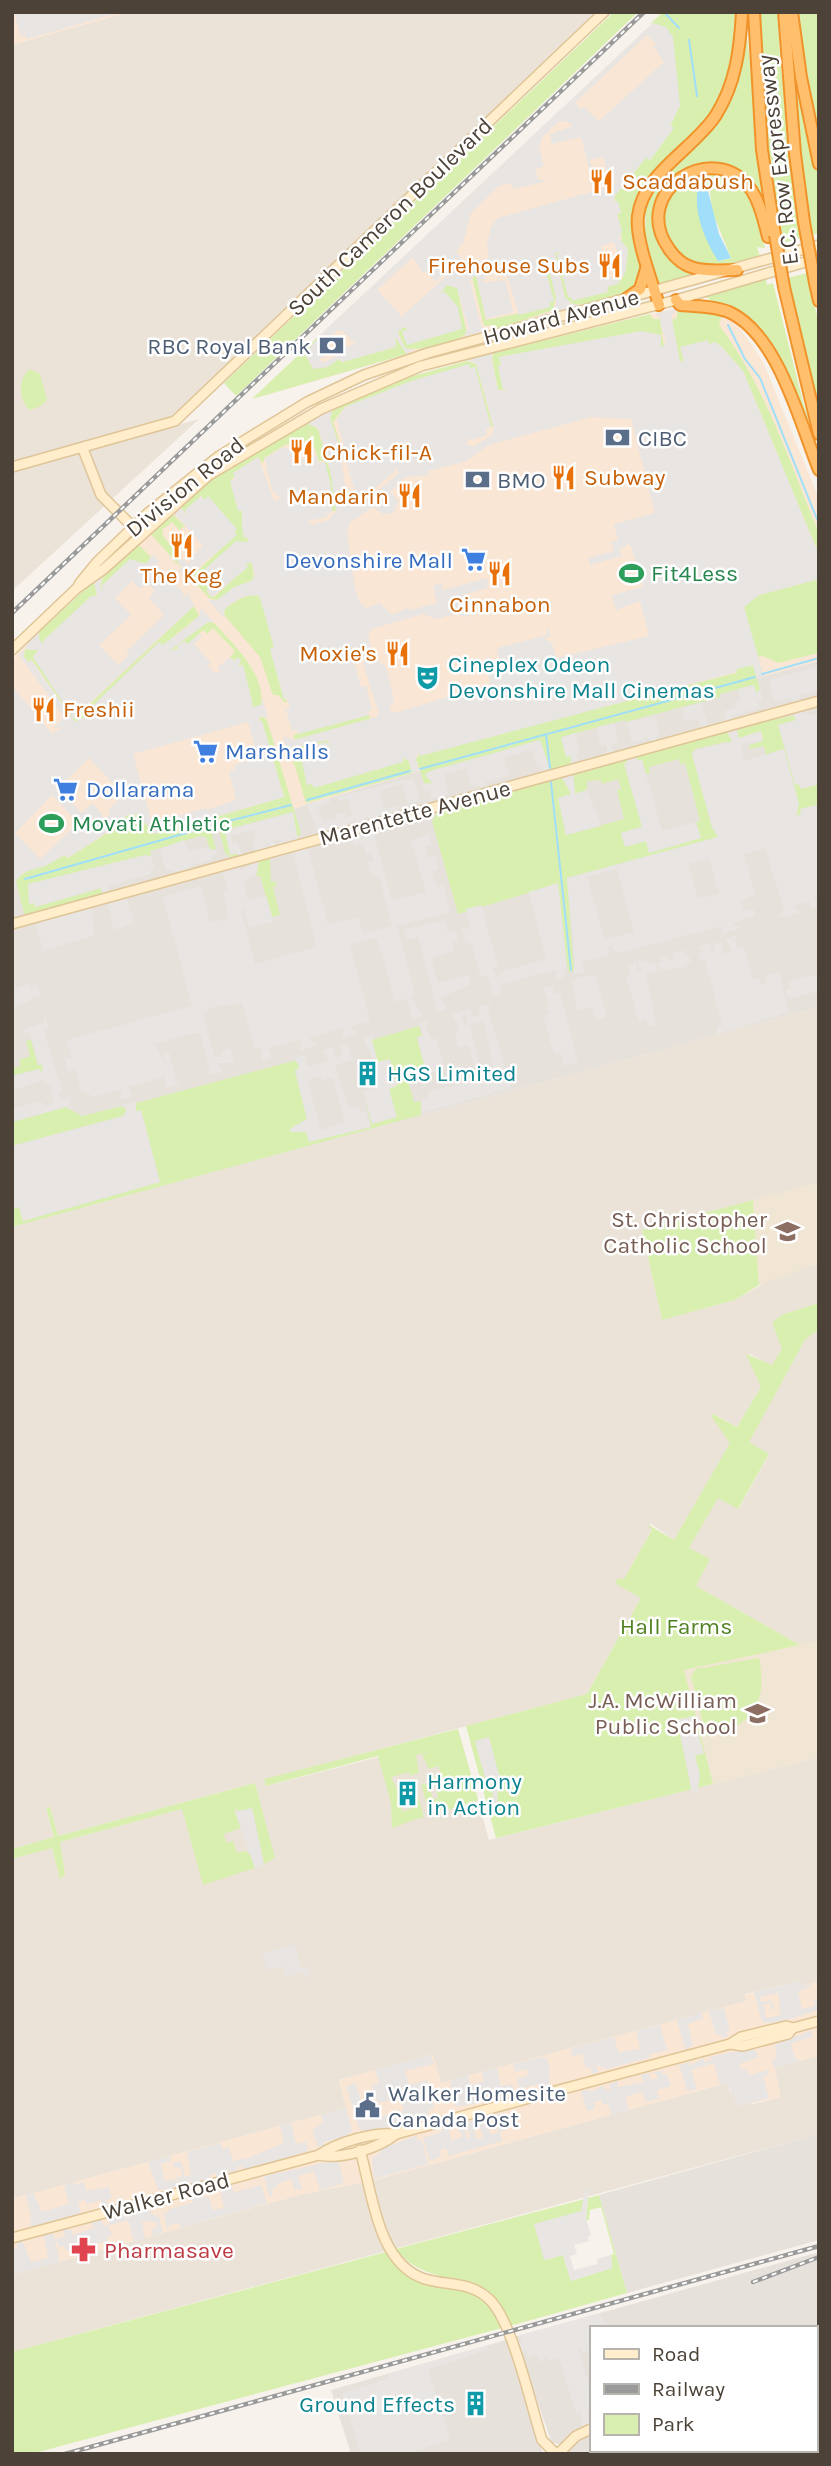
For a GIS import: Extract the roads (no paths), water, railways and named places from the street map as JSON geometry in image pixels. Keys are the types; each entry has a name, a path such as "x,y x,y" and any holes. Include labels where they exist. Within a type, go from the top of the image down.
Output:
{"highway":[{"path":"659,304 638,216 643,197 714,118 724,100 738,61 743,12"},
{"name":"E.C. Row Expressway","path":"754,12 762,150 772,236"},
{"name":"E.C. Row Expressway","path":"783,12 795,154 819,301"},
{"path":"792,12 801,77 819,164"},
{"path":"737,270 695,268 671,253 660,232 659,211 662,200 673,183 681,177 705,169 723,171 739,178 756,199 772,236 781,287 819,434"},
{"path":"626,299 644,283 644,249"},
{"path":"676,300 680,304 729,312 762,339 775,362 819,470"}],"main road":[{"name":"South Cameron Boulevard","path":"83,449 175,421 604,12"},
{"name":"Howard Avenue","path":"307,402 399,362 819,245"},
{"name":"Howard Avenue","path":"313,414 421,366 676,300 819,258"},
{"name":"Division Road","path":"12,650 76,588 100,571 137,531 219,456 307,402"},
{"name":"Division Road","path":"137,531 217,469 313,414"},
{"path":"12,467 83,449 101,495 137,531"},
{"name":"Marentette Avenue","path":"12,924 819,701"},
{"name":"Walker Road","path":"12,2238 319,2155 328,2149 384,2133 396,2134 730,2043 743,2046 788,2034 793,2028 819,2021"},
{"name":"Walker Road","path":"319,2155 330,2158 386,2143 396,2134"},
{"path":"360,2150 379,2218 394,2256 412,2273 425,2279 476,2290 498,2309 542,2440 557,2454 576,2436 590,2429"}],"water":[{"path":"698,187 707,187 719,234 731,258 718,261 709,244 697,207"}],"waterway":[{"path":"664,12 679,28"},
{"path":"689,40 697,96"},
{"path":"728,325 745,359 760,378 819,524"},
{"path":"762,674 819,658"},
{"path":"420,769 755,677"},
{"path":"546,734 550,768"},
{"path":"307,800 410,771"},
{"path":"551,782 571,970"},
{"path":"221,823 291,805"},
{"path":"25,879 207,827"}],"railway":[{"path":"12,613 644,12"},
{"path":"65,2454 819,2246"},
{"path":"753,2282 819,2257"}],"place":[{"name":"Scaddabush","path":"602,181"},
{"name":"Firehouse Subs","path":"610,265"},
{"name":"RBC Royal Bank","path":"331,346"},
{"name":"CIBC","path":"618,438"},
{"name":"Chick-fil-A","path":"302,452"},
{"name":"Subway","path":"564,477"},
{"name":"BMO","path":"477,480"},
{"name":"Mandarin","path":"409,496"},
{"name":"The Keg","path":"181,545"},
{"name":"Devonshire Mall","path":"473,560"},
{"name":"Fit4Less","path":"631,573"},
{"name":"Cinnabon","path":"500,574"},
{"name":"Moxie's","path":"397,653"},
{"name":"Cineplex Odeon Devonshire Mall Cinemas","path":"428,677"},
{"name":"Freshii","path":"43,709"},
{"name":"Marshalls","path":"205,751"},
{"name":"Dollarama","path":"66,789"},
{"name":"Movati Athletic","path":"52,823"},
{"name":"HGS Limited","path":"367,1073"},
{"name":"St. Christopher Catholic School","path":"787,1232"},
{"name":"J.A. McWilliam Public School","path":"757,1713"},
{"name":"Harmony in Action","path":"407,1794"},
{"name":"Walker Homesite Canada Post","path":"368,2106"},
{"name":"Pharmasave","path":"84,2250"},
{"name":"Ground Effects","path":"475,2404"}],"park label":[{"name":"Hall Farms","path":"676,1626"}]}
